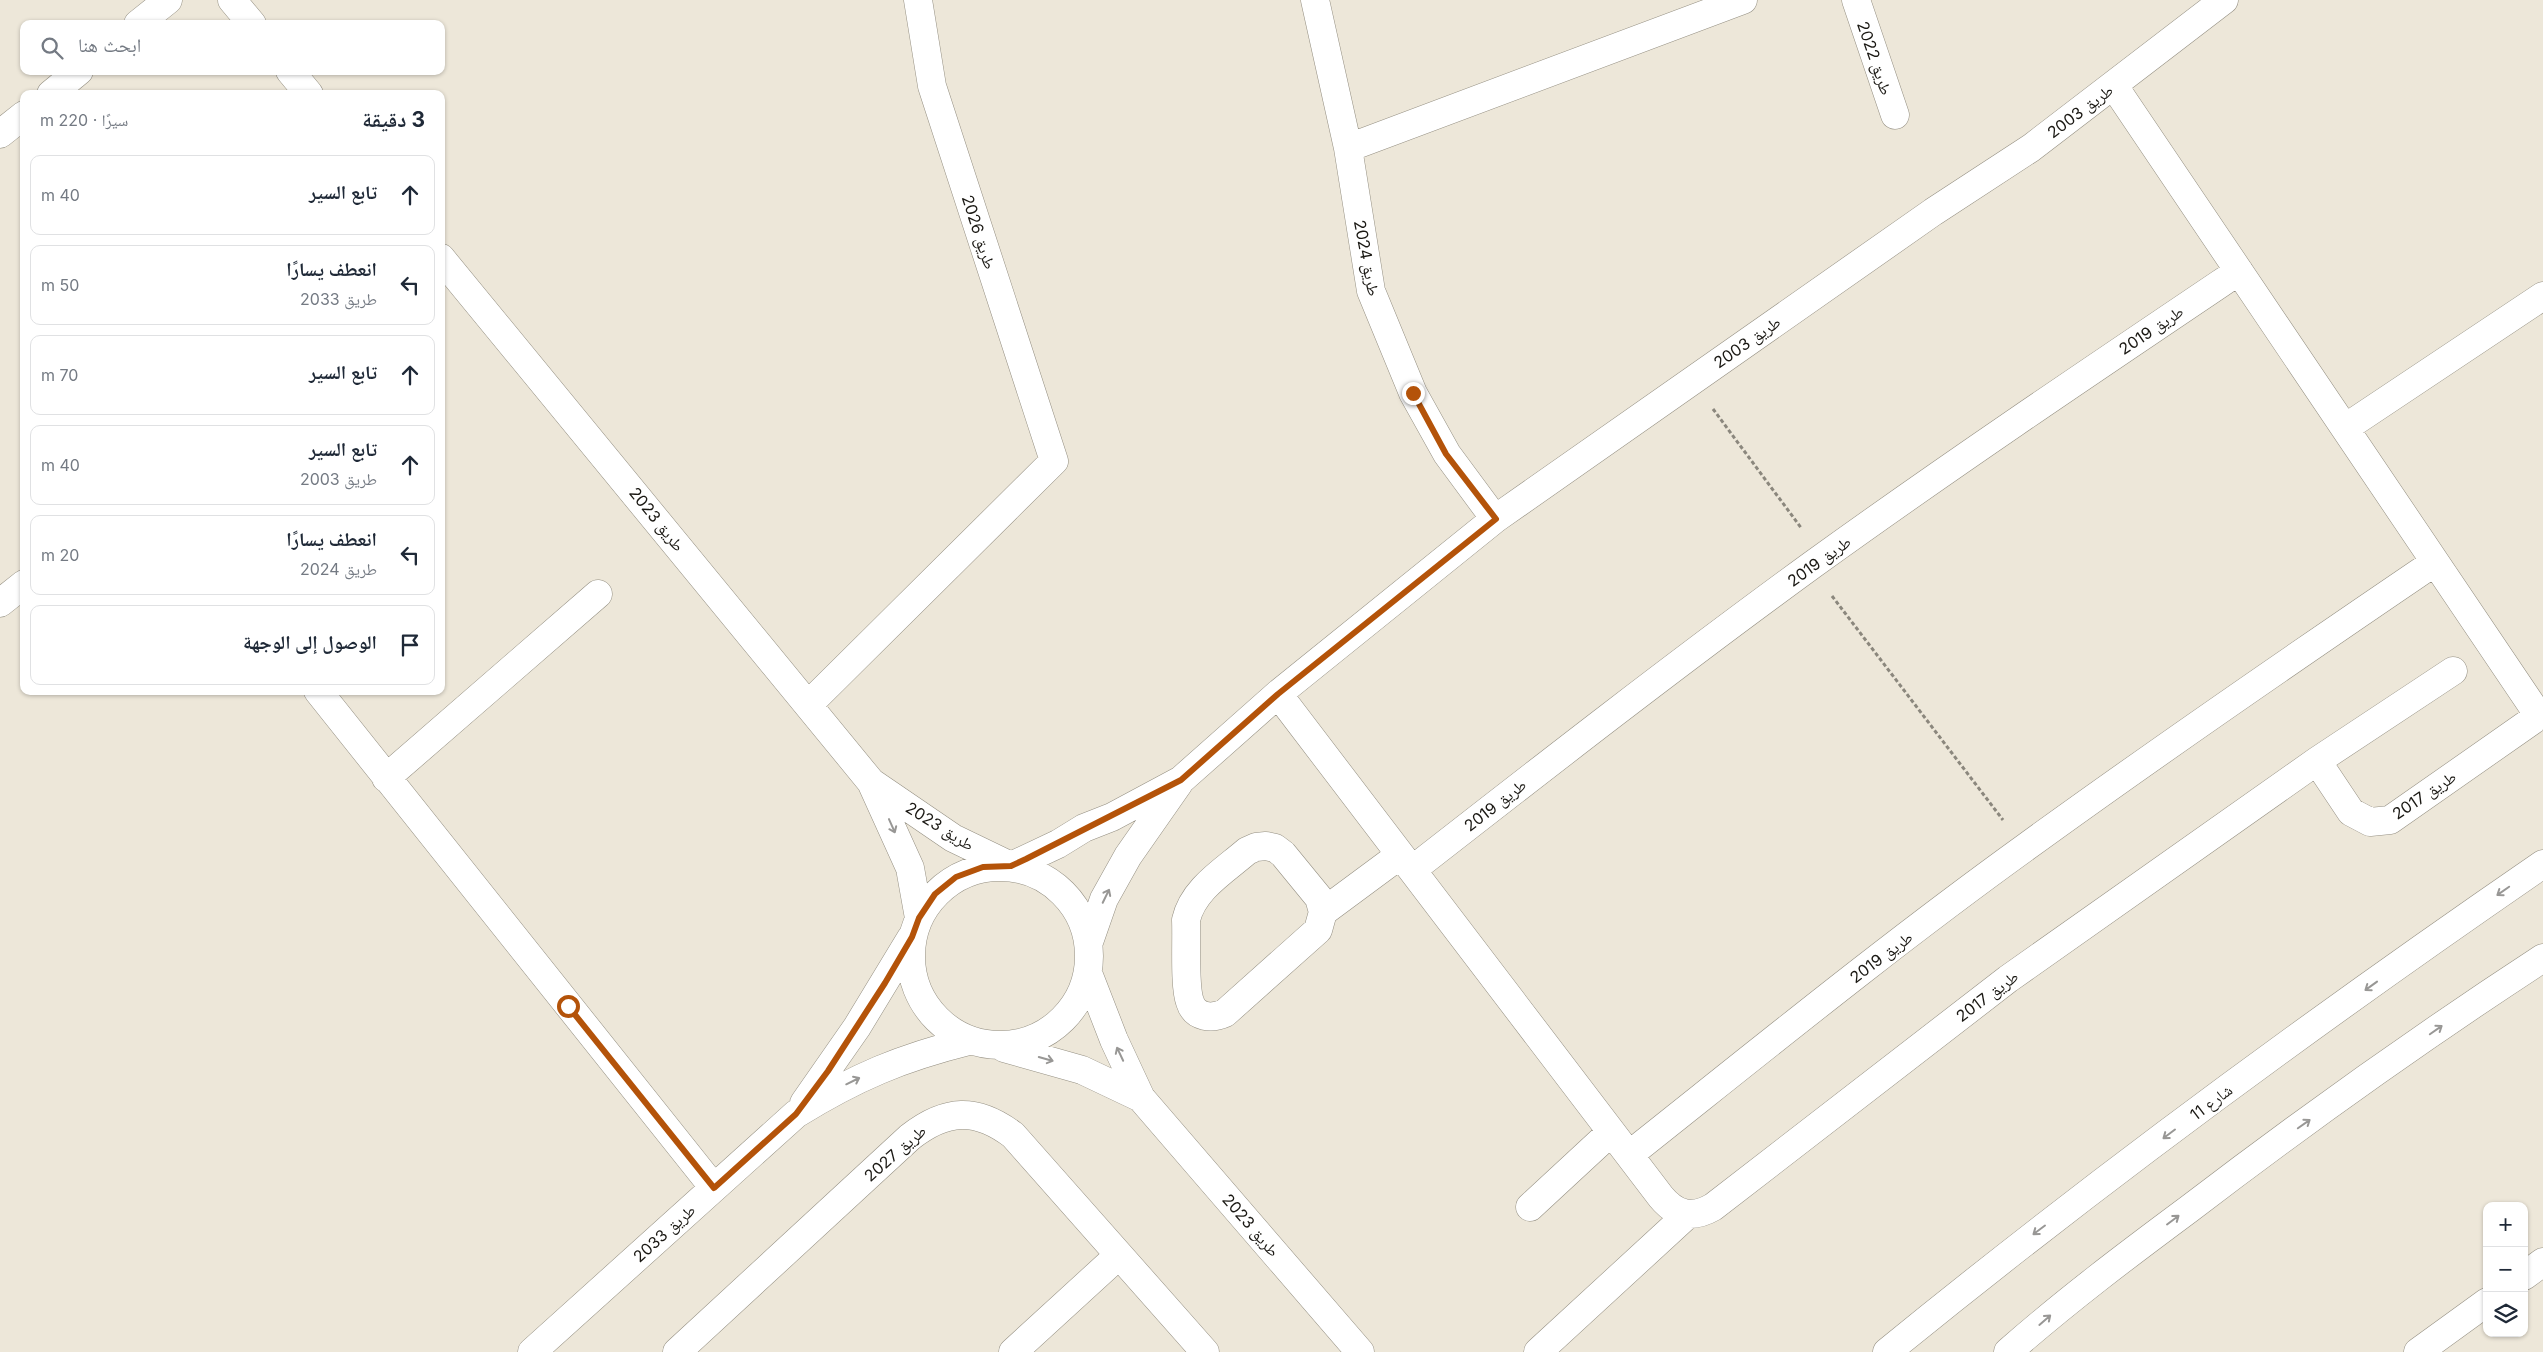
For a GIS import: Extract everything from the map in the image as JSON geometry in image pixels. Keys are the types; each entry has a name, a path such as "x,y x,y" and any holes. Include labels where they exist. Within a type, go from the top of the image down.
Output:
{"street":[{"path":"143,20 168,0"},
{"path":"232,0 249,20"},
{"name":"طريق 2026","path":"809,704 1054,461 932,86 918,0"},
{"name":"طريق 2024","path":"1315,0 1348,148 1371,291 1413,393 1446,454 1496,519"},
{"path":"1348,148 1743,0"},
{"name":"طريق 2022","path":"1856,0 1895,115"},
{"name":"طريق 2003","path":"1181,780 1278,694 1496,519 1933,212 2031,148 2224,0"},
{"path":"55,90 74,75"},
{"path":"293,75 305,90"},
{"path":"2114,86 2435,562 2541,714"},
{"path":"0,134 20,118"},
{"name":"طريق 2023","path":"445,263 872,782 910,868 915,927 912,972 923,1002 942,1025 970,1041"},
{"name":"طريق 2019","path":"1323,912 1406,862 1609,716 1817,562 2023,416 2239,271"},
{"path":"2345,428 2543,296"},
{"name":"طريق 2019","path":"1629,1155 1824,999 2024,848 2236,697 2435,562"},
{"path":"0,603 20,587"},
{"path":"386,778 598,594"},
{"name":"طريق 2017","path":"1688,1214 1697,1214 1712,1207 2008,979 2317,761 2453,671"},
{"path":"1278,694 1661,1197 1677,1212 1688,1214"},
{"path":"321,695 714,1188"},
{"name":"طريق 2017","path":"2317,761 2351,812 2370,822 2390,820 2541,714"},
{"path":"1011,866 1058,844 1084,828 1112,817 1181,780"},
{"path":"970,1041 999,1046 1030,1041 1057,1026 1078,1002 1088,973 1089,942 1104,899 1128,856 1181,780"},
{"name":"طريق 2023","path":"872,782 953,838 1011,866"},
{"path":"1256,847 1275,848 1319,898 1323,912 1318,930 1312,937 1226,1013 1209,1017 1194,1010 1190,1002 1189,993 1186,920 1188,909 1200,891 1247,851 1256,847"},
{"name":"شارع 11","path":"1887,1352 2014,1248 2441,934 2543,864"},
{"path":"1011,866 1029,870 1051,881 1069,898 1082,918 1089,942"},
{"name":"طريق 2033","path":"796,1114 857,1027 935,894 956,877 983,867 1011,866"},
{"path":"2008,1352 2057,1309 2264,1151 2476,1001 2543,958"},
{"name":"طريق 2023","path":"1088,973 1114,1040 1141,1098 1360,1352"},
{"name":"طريق 2033","path":"532,1352 796,1114 836,1089 879,1069 924,1053 970,1041"},
{"name":"طريق 2023","path":"999,1046 1082,1070 1141,1098"},
{"name":"طريق 2027","path":"678,1352 910,1137 925,1125 942,1117 961,1114 980,1117 997,1123 1013,1135 1119,1255 1198,1350"},
{"path":"1530,1207 1611,1132"},
{"path":"1538,1352 1688,1214"},
{"path":"1013,1352 1119,1255"},
{"path":"2528,1273 2543,1262"},
{"path":"2418,1352 2483,1305"}],"path":[{"path":"1692,381 1817,562 2024,848"}],"route":[{"path":"568,1006 714,1188 796,1114 828,1071 885,983 912,937 919,918 935,894 956,877 983,867 1011,866 1058,844 1084,828 1112,817 1181,780 1278,694 1496,519 1446,454 1413,393"}]}
